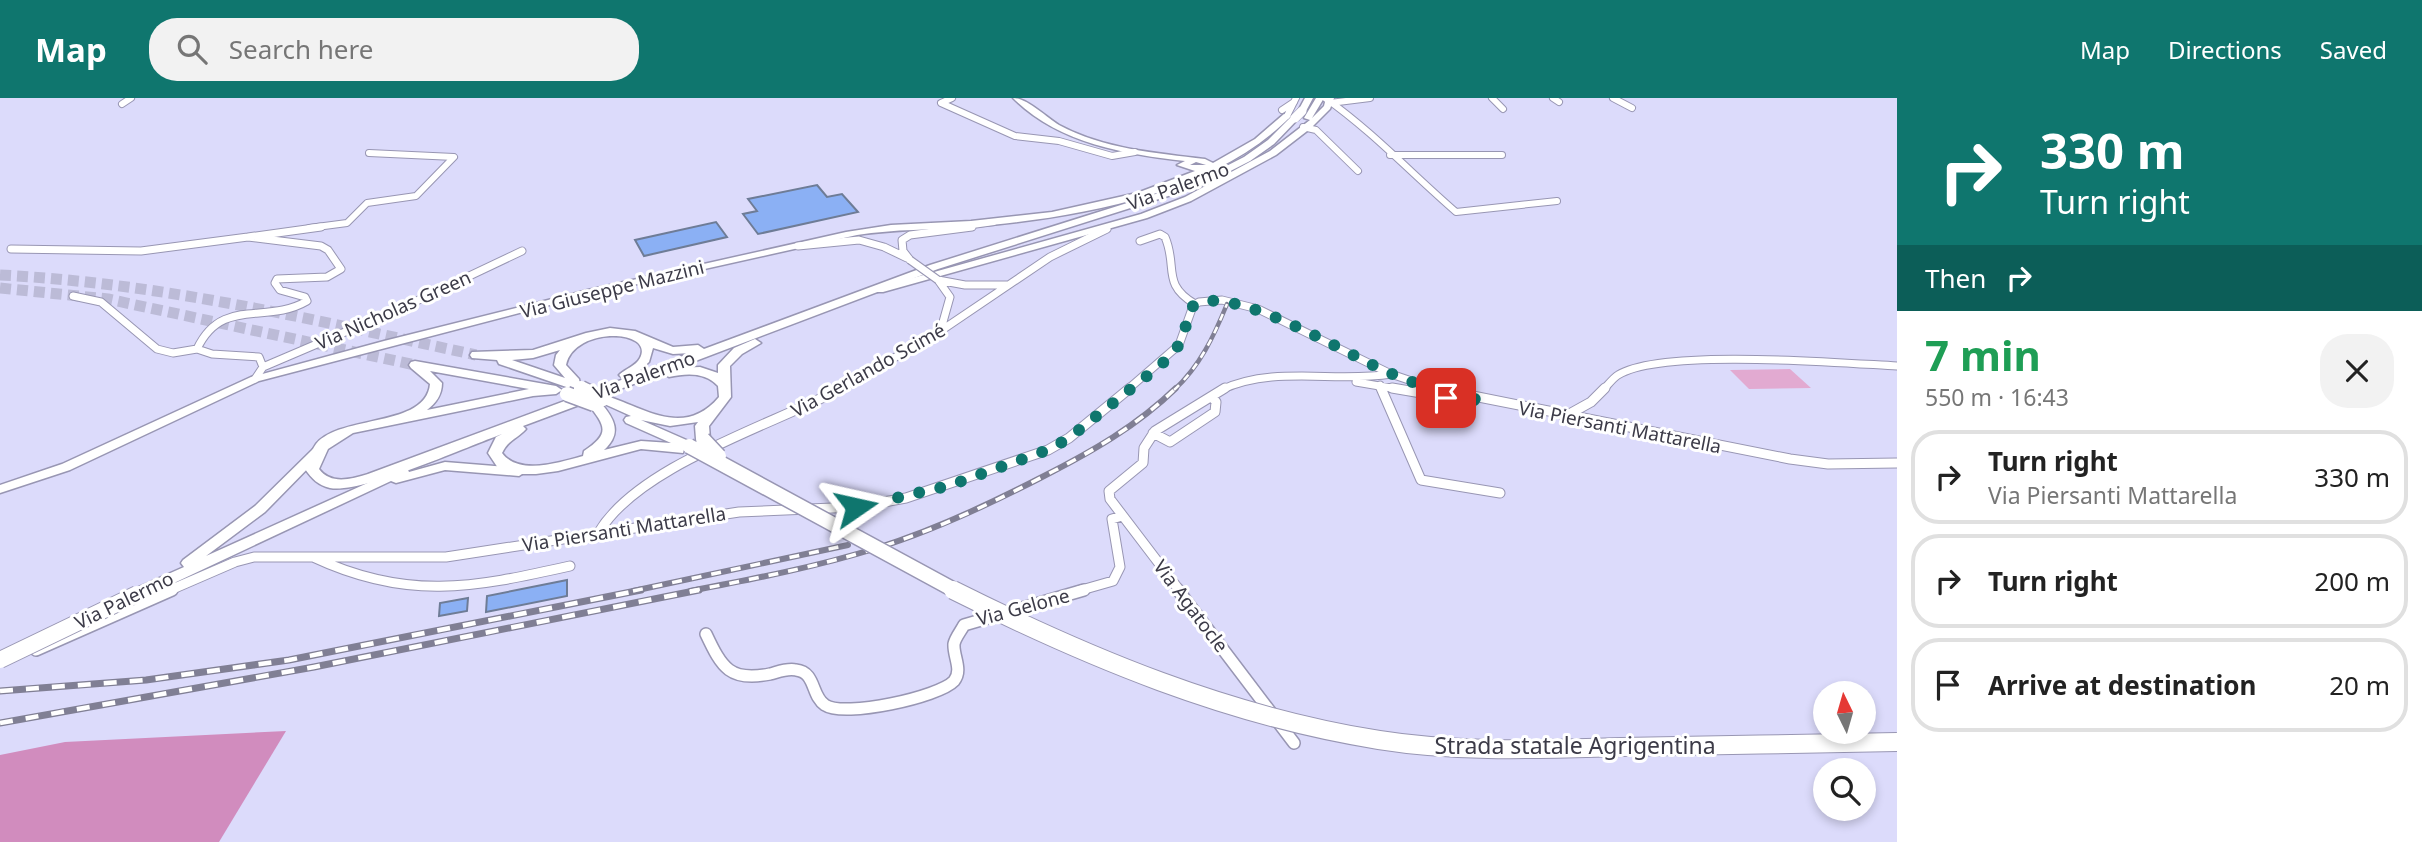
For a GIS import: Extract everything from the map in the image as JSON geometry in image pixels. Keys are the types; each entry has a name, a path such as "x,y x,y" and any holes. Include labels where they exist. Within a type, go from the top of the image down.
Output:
{"main road":[{"name":"Via Palermo","path":"477,438 853,298 1031,235 1172,192 1222,173 1271,142 1297,116 1309,98"},
{"path":"717,407 695,419 672,423 648,418 520,366 476,355 537,353 616,332 640,338 662,349 700,348 940,261 1031,235"},
{"path":"773,491 714,453 703,439 702,426 724,397 724,365 738,351 853,298"},
{"path":"523,420 559,400 619,379 638,368 648,352 640,338"},
{"path":"579,460 606,442 611,429 610,422 591,397 562,371 559,362 567,348 583,339"},
{"path":"477,438 373,477 344,484 321,481 312,469 317,452 338,435 407,415 433,397 436,383 415,365 591,397 683,448 773,491"},
{"path":"683,448 646,445 520,472 498,463 495,453 501,440 591,397 682,371 708,373 724,386"},
{"path":"362,428 533,392 561,392"},
{"name":"Strada statale Agrigentina","path":"773,491 1010,619 1105,665 1227,708 1299,726 1379,740 1507,750 1897,742"}],"street":[{"path":"122,104 131,98"},
{"path":"953,98 941,103 1014,136 1051,139 1112,156 1135,152"},
{"path":"1017,98 1039,118 1084,140 1135,152 1210,162 1213,167 1180,173"},
{"path":"853,298 988,261 1054,239 1144,216 1209,189 1273,153 1297,116 1324,102 1370,98"},
{"path":"1492,98 1503,109"},
{"path":"1613,98 1632,108"},
{"path":"1295,100 1297,116 1316,130 1358,171"},
{"path":"1324,102 1339,108 1356,120 1390,155 1457,212 1557,201"},
{"name":"Via Giuseppe Mazzini","path":"0,489 68,468 205,399 255,379 607,288 876,229 994,222 1078,209 1180,173 1213,167 1272,128 1297,116"},
{"name":"Via Giuseppe Mazzini","path":"1196,160 1241,151"},
{"path":"12,249 141,251 347,223 367,203 416,196 454,158 449,155 369,153"},
{"path":"1146,153 1171,164 1180,173"},
{"path":"1390,155 1502,155"},
{"path":"1096,215 1167,190 1180,173 1183,163 1196,160"},
{"name":"Via Gerlando Scimé","path":"599,532 601,523 619,506 681,464 808,405 940,331 1071,244 1144,216"},
{"path":"910,260 902,240 913,232 970,229 994,222"},
{"path":"1140,241 1160,234 1165,237 1172,285 1183,299 1195,304"},
{"path":"197,349 207,331 234,316 250,311 290,310 307,301 305,297 280,290 275,283 277,279 327,277 341,268 328,250 321,246 248,237"},
{"path":"797,246 811,248 860,240 883,246 910,260 938,280 950,297 940,331"},
{"name":"Via Nicholas Green","path":"263,367 406,306 522,251"},
{"path":"938,280 965,285 1008,285"},
{"path":"73,296 101,302 107,311 124,319 159,352 176,354 197,349 205,354 255,355 262,359 263,367 255,379"},
{"name":"Via Piersanti Mattarella","path":"0,659 59,642 235,562 263,556 446,557 739,512 856,507 948,486 1048,450 1069,438 1162,364 1179,345 1195,304 1229,300 1258,309 1391,374 1429,388 1699,445 1814,462 1897,463"},
{"path":"1564,417 1591,402 1619,374 1664,362 1779,360 1897,366"},
{"path":"1122,516 1110,499 1110,488 1143,463 1141,451 1153,432 1212,397 1247,381 1320,376 1377,377 1391,374"},
{"path":"1320,376 1464,401 1485,401"},
{"path":"1380,385 1421,480 1500,493"},
{"path":"1153,432 1170,442 1214,412 1216,402 1212,397"},
{"name":"Via Palermo","path":"0,659 291,520 477,438"},
{"path":"137,594 217,544 260,509 317,452"},
{"path":"330,503 428,468 460,466 520,472"},
{"name":"Via Gelone","path":"706,634 718,662 727,672 744,678 787,670 800,671 810,677 821,702 837,711 862,709 937,690 947,687 956,678 959,667 954,642 964,625 1113,581 1120,567 1112,520 1122,516"},
{"name":"Via Agatocle","path":"1122,516 1294,743"},
{"path":"312,556 339,571 368,580 448,590 498,583 570,566"}],"shaded area":[{"path":"1790,369 1811,388 1749,389 1730,370"},
{"path":"286,731 219,842 0,842 0,755 65,742"}],"building":[{"path":"817,185 827,197 842,194 858,212 758,234 743,214 757,211 748,199"},
{"path":"716,222 727,237 644,256 635,240"},
{"path":"567,580 567,596 486,612 487,596"},
{"path":"468,598 467,611 439,616 440,603"}],"tunnel":[{"path":"0,275 120,286 240,305 476,355"},
{"path":"0,288 108,299 415,365"}],"railway":[{"path":"1176,388 1205,350 1227,304"},
{"path":"690,591 831,561 899,541 941,525 1096,448 1146,414 1176,388"},
{"path":"633,591 848,545"},
{"path":"0,691 146,680 289,660 641,590"},
{"path":"0,723 314,667 699,590"}],"route":[{"path":"856,507 906,498 948,486 1048,450 1069,438 1162,364 1179,345 1193,306 1206,301 1229,300 1258,309 1391,374 1429,388 1485,401 1446,398"}]}
